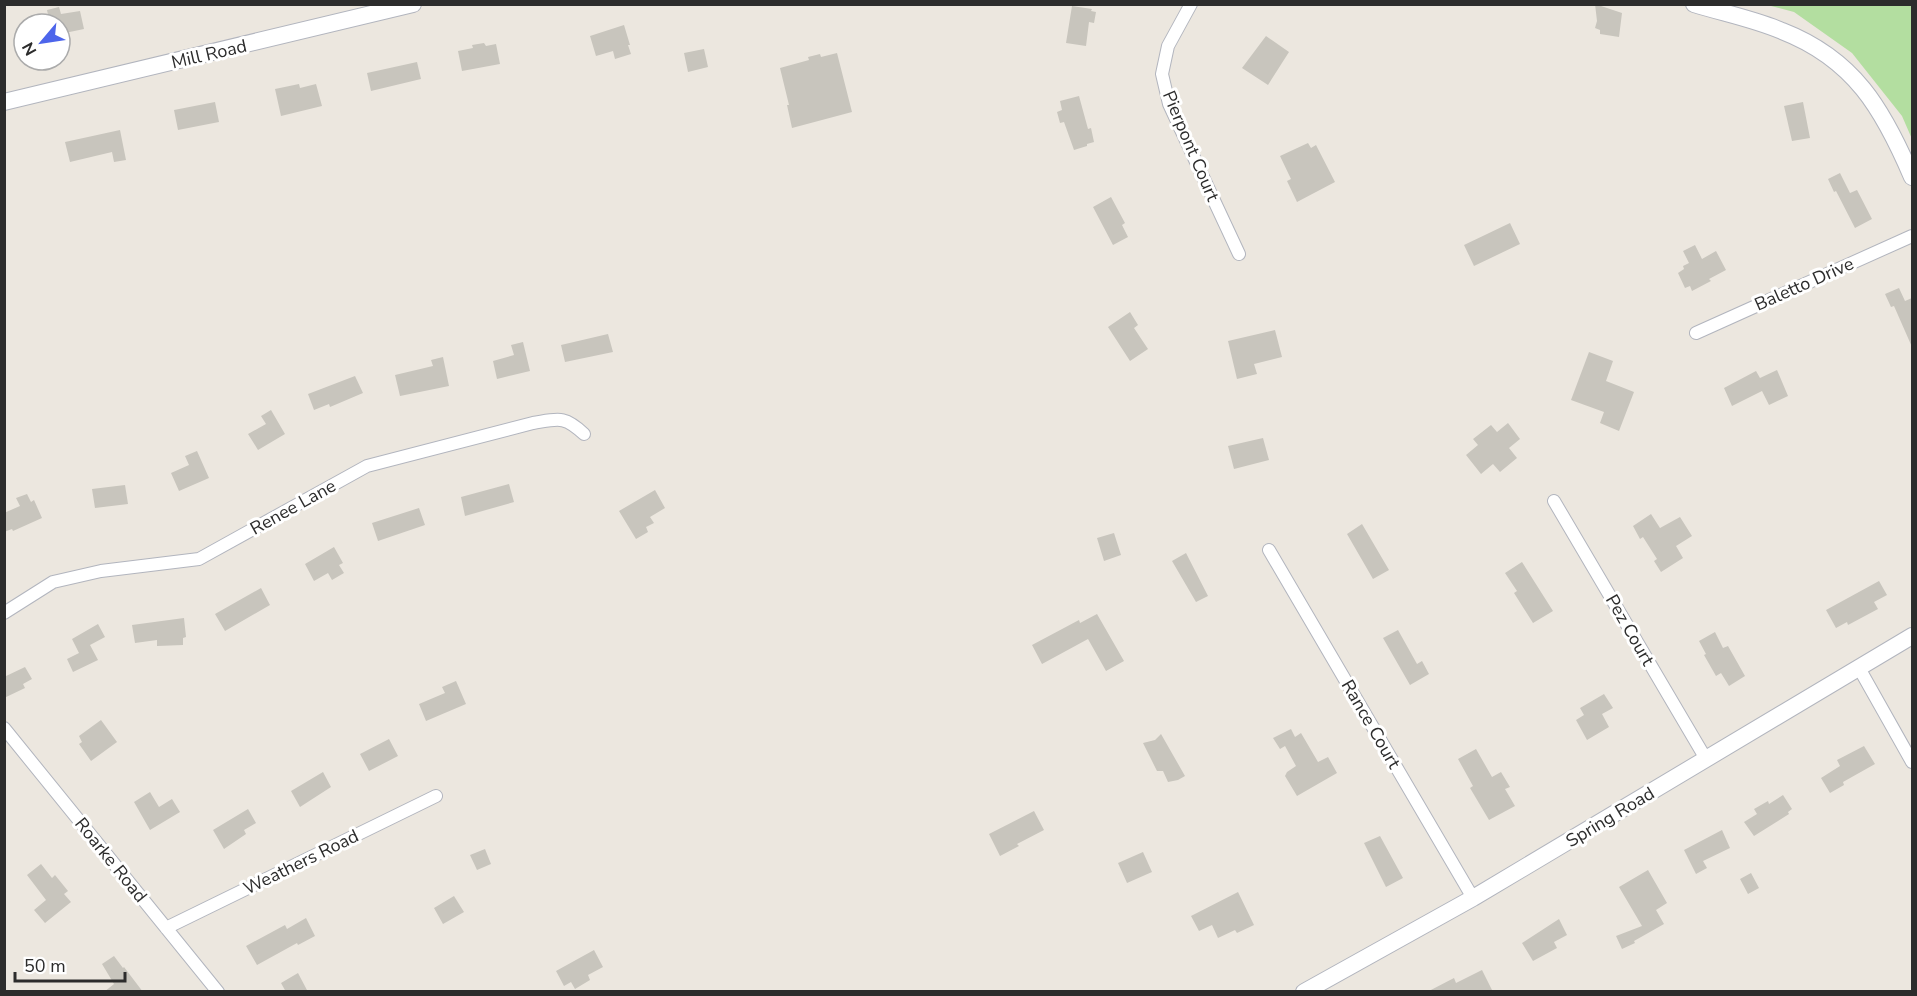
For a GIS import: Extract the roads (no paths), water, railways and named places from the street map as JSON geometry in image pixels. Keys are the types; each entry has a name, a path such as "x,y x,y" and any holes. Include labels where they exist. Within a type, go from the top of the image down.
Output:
{"street":[{"name":"Mill Road","path":"4,102 413,4"},
{"name":"Pierpont Court","path":"1191,4 1168,46 1162,74 1169,104 1239,254"},
{"path":"1694,4 1782,30 1811,44 1836,62 1859,83 1880,111 1912,177"},
{"name":"Baletto Drive","path":"1696,333 1912,236"},
{"name":"Renee Lane","path":"4,613 53,582 101,571 199,559 368,466 541,421 559,419 573,423 584,434"},
{"name":"Pez Court","path":"1554,501 1706,759"},
{"name":"Rance Court","path":"1269,550 1473,898"},
{"name":"Spring Road","path":"1304,992 1473,898 1912,636"},
{"path":"1859,668 1912,762"},
{"name":"Roarke Road","path":"4,728 218,992"},
{"name":"Weathers Road","path":"166,928 436,796"}]}
